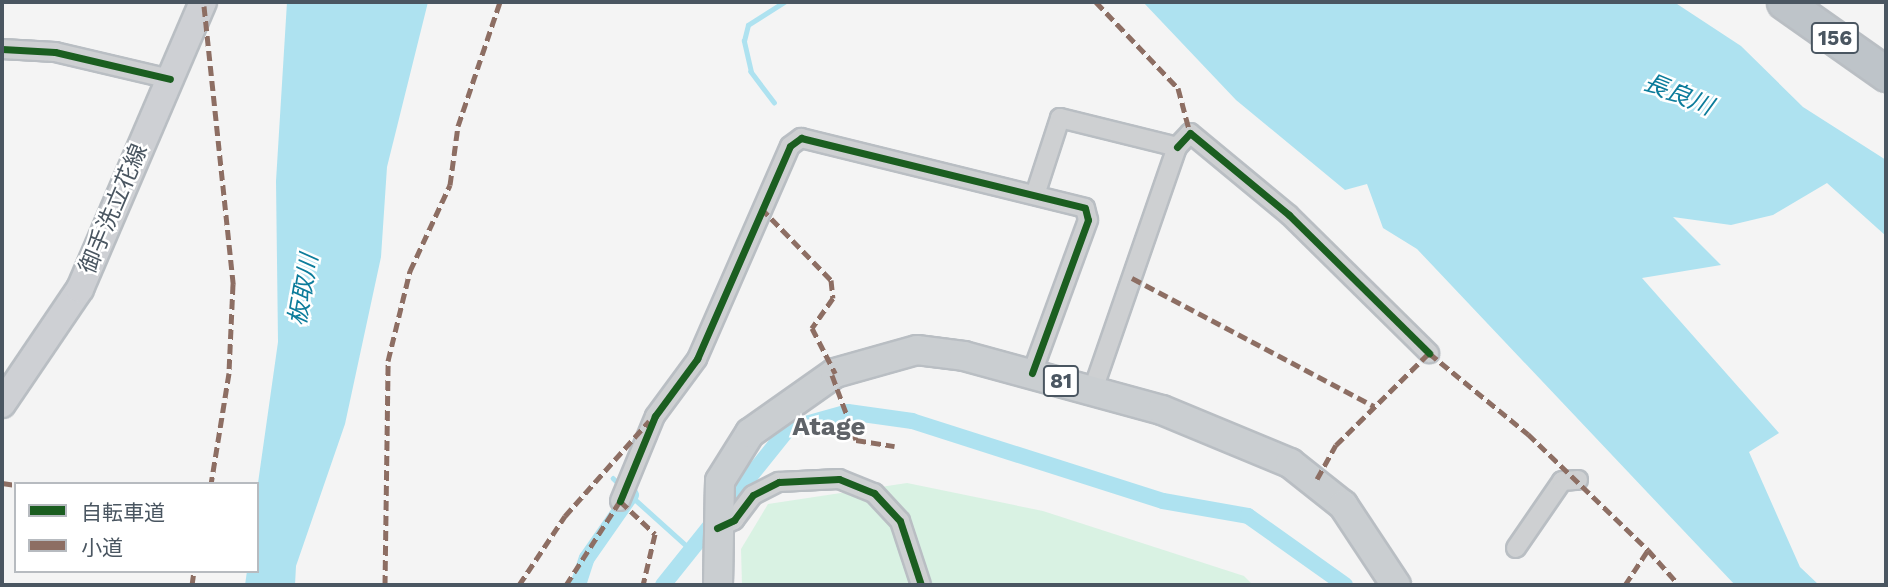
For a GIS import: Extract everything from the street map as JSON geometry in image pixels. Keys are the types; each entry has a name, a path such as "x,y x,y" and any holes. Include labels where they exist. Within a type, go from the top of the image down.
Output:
{"highway":[{"name":"156","path":"1784,2 1886,74"}],"main road":[{"name":"御手洗立花線","path":"2,404 80,289 203,2"},
{"name":"81","path":"718,585 717,515 750,433 835,373 871,359 917,350 1032,373 1175,415 1317,479 1343,505 1396,585"}],"street":[{"path":"2,50 55,52 170,79"},
{"path":"1035,195 1060,118 1177,147"},
{"path":"1093,390 1177,147 1190,133 1289,215 1429,353"},
{"path":"620,501 654,416 711,332 796,140 1086,208 1088,220 1032,373"},
{"path":"717,515 734,520 753,495 779,482 839,479 874,493 900,521 921,585"},
{"path":"1516,548 1562,481 1578,480"}],"green space":[{"path":"907,483 1043,511 1244,576 1253,585 742,585 741,549 768,504"}],"water":[{"name":"板取川","path":"287,2 428,2 387,167 381,257 345,424 296,566 295,585 245,585 247,573 259,573 258,482 278,342 276,181"},
{"name":"長良川","path":"1143,2 1674,2 1741,46 1803,107 1886,160 1886,236 1827,183 1773,215 1731,225 1673,217 1721,265 1642,278 1779,433 1749,452 1800,567 1819,585 1735,585 1417,249 1383,228 1367,184 1345,190 1236,100"}],"waterway":[{"path":"774,103 751,72 744,41 748,25 784,2"},
{"path":"663,585 788,429 848,412 912,421 1163,501 1248,516 1345,585"},
{"path":"613,478 620,485"},
{"path":"629,494 688,547"},
{"path":"578,585 587,558 631,495"}],"marked path":[{"path":"385,585 388,361 410,271 450,185 458,126 500,2"},
{"path":"1096,2 1178,88 1190,133"},
{"path":"204,6 233,284 229,373 211,482"},
{"path":"761,208 831,280 833,298 812,328 835,373"},
{"path":"1132,278 1374,406"},
{"path":"1317,479 1336,445 1429,353 1528,434 1648,550"},
{"path":"832,375 856,440 895,446"},
{"path":"519,585 565,516 649,421"},
{"path":"2,483 14,485"},
{"path":"566,585 620,501 655,534 643,585"},
{"path":"1625,585 1648,550 1679,585"},
{"path":"192,585 194,573"}],"cycle path":[{"path":"2,49 55,52 170,79"},
{"path":"1177,147 1190,133 1289,215 1429,353"},
{"path":"620,501 655,416 697,359 790,146 801,138 1085,208 1088,220 1032,373"},
{"path":"717,528 734,520 753,495 779,482 839,479 874,493 900,521 921,585"}],"district":[{"name":"Atage","path":"829,427"}]}
